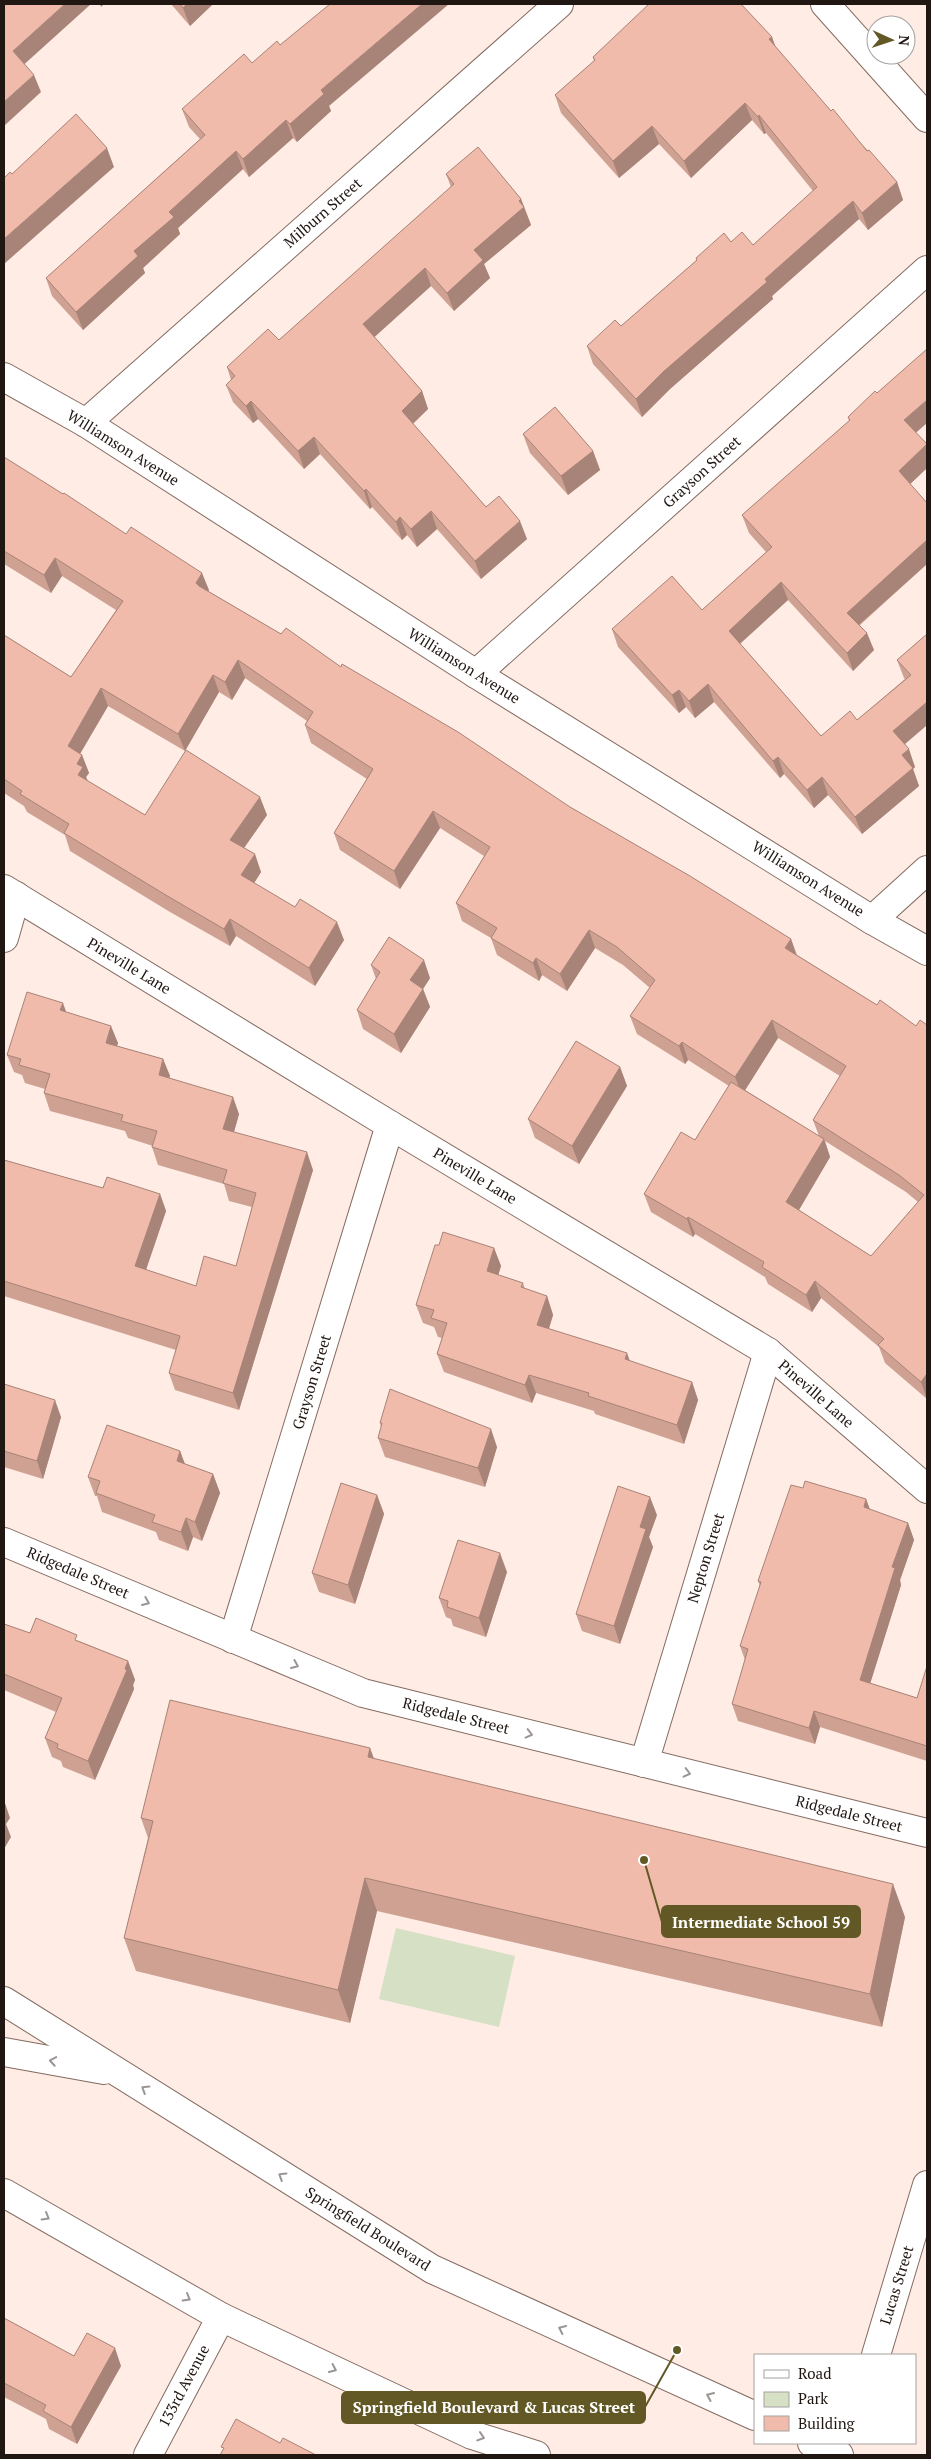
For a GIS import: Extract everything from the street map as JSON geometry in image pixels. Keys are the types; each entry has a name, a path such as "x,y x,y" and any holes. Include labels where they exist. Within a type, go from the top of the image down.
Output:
{"street":[{"name":"Milburn Street","path":"86,423 560,4"},
{"path":"825,4 927,118"},
{"name":"Grayson Street","path":"476,674 927,270"},
{"name":"Williamson Avenue","path":"4,377 86,423 476,674 872,920 927,951"},
{"path":"872,920 927,870"},
{"path":"4,938 10,892"},
{"name":"Pineville Lane","path":"10,892 390,1125 768,1352 927,1489"},
{"name":"Grayson Street","path":"233,1638 390,1125"},
{"name":"Nepton Street","path":"644,1763 768,1352"},
{"name":"Ridgedale Street","path":"4,1542 363,1693 927,1833"},
{"name":"Springfield Boulevard","path":"4,2001 432,2269 754,2416"},
{"path":"4,2052 118,2073"},
{"name":"Lucas Street","path":"876,2354 927,2185"},
{"path":"4,2193 221,2317 472,2435 536,2455"},
{"name":"133rd Avenue","path":"148,2455 221,2317"},
{"path":"814,2444 840,2455"}],"green space":[{"path":"396,1928 515,1956 499,2027 379,1999"}],"building":[{"path":"4,4 65,4 13,51 34,75 4,102"},
{"path":"330,4 422,4 321,90 324,94 290,124 286,120 243,159 236,151 169,212 174,217 134,251 138,256 76,312 46,278 205,135 182,109 244,54 252,63 277,41 280,45"},
{"path":"649,4 741,4 772,37 769,39 831,111 833,109 867,151 869,150 897,182 862,213 853,201 765,279 767,282 663,372 636,399 587,346 615,320 621,326 697,260 696,258 724,233 731,242 742,232 753,245 817,187 759,115 758,117 745,103 684,161 652,126 613,161 555,95 595,60 593,57"},
{"path":"76,114 107,148 4,239 4,178 10,172 12,174"},
{"path":"478,147 521,199 519,201 524,207 474,250 483,260 447,293 425,268 363,324 422,391 402,411 486,507 499,496 520,521 475,561 431,511 411,529 400,517 396,522 366,489 364,491 314,437 298,451 251,401 246,406 226,385 235,376 227,367 268,329 279,340 454,184 446,174"},
{"path":"927,349 927,400 904,420 927,444 899,471 927,503 927,540 847,613 867,633 847,653 781,582 729,631 821,736 850,711 857,720 911,675 897,660 927,634 927,702 893,731 909,749 902,755 913,768 855,817 822,777 807,790 778,757 773,761 708,684 689,701 679,690 672,695 612,629 672,576 702,610 772,547 742,515 850,420 848,417 875,391 877,393"},
{"path":"555,407 593,451 561,476 523,434"},
{"path":"4,457 64,493 126,534 131,527 202,573 196,583 199,586 281,634 286,628 341,667 342,664 458,732 570,807 690,876 791,939 785,948 877,1005 880,1000 916,1026 920,1020 927,1025 927,1376 921,1382 878,1345 884,1339 815,1281 806,1295 762,1267 764,1262 688,1217 687,1219 644,1194 681,1132 695,1140 731,1082 824,1139 786,1202 871,1256 924,1195 899,1175 813,1120 846,1066 772,1020 735,1077 682,1042 679,1046 630,1016 655,980 617,947 589,930 560,974 536,958 533,963 491,938 497,928 456,903 490,847 433,811 394,871 334,833 373,769 305,725 313,712 238,660 225,682 213,675 178,734 101,688 68,746 82,755 77,764 83,767 78,775 145,815 186,750 260,797 230,840 255,854 241,875 295,907 300,899 337,922 309,968 230,919 224,929 64,833 69,824 20,794 22,791 4,779 4,635 71,677 123,601 55,558 44,575 4,551"},
{"path":"389,937 424,960 410,980 423,989 394,1034 357,1010 380,972 371,965"},
{"path":"27,992 63,1003 60,1010 111,1026 106,1043 163,1059 159,1075 233,1097 223,1129 307,1152 233,1393 169,1373 180,1336 4,1281 4,1160 103,1188 107,1177 160,1194 135,1266 196,1286 204,1256 236,1266 256,1193 223,1183 227,1170 152,1147 157,1131 121,1121 123,1115 44,1093 50,1074 19,1065 21,1059 7,1055"},
{"path":"576,1041 620,1067 572,1146 528,1119"},
{"path":"443,1232 494,1248 487,1271 523,1283 521,1287 547,1296 537,1325 627,1353 625,1359 692,1382 677,1425 588,1396 589,1393 529,1375 525,1385 437,1354 447,1323 431,1318 434,1310 416,1305 435,1245 439,1245"},
{"path":"4,1384 55,1400 37,1461 4,1451"},
{"path":"390,1389 491,1429 478,1468 378,1438 382,1423 380,1423"},
{"path":"107,1425 180,1451 177,1461 213,1474 195,1522 186,1518 181,1532 152,1522 155,1515 96,1493 100,1481 88,1477"},
{"path":"805,1481 866,1499 864,1507 908,1523 892,1567 895,1568 860,1680 917,1698 927,1666 927,1746 814,1711 809,1728 732,1704 748,1649 740,1646 761,1582 758,1581 791,1485 803,1488"},
{"path":"341,1483 377,1495 348,1585 312,1573"},
{"path":"618,1486 650,1497 640,1527 646,1529 614,1626 576,1614"},
{"path":"458,1540 500,1553 479,1618 447,1607 448,1601 439,1598"},
{"path":"36,1618 77,1635 75,1640 128,1661 125,1669 127,1670 88,1761 57,1748 58,1744 45,1738 62,1698 4,1674 4,1624 30,1633"},
{"path":"170,1700 370,1748 368,1757 893,1884 870,1994 365,1878 338,1990 124,1938 153,1821 141,1818"},
{"path":"4,2318 74,2356 87,2333 115,2348 71,2427 43,2411 46,2405 4,2383"},
{"path":"236,2419 280,2443 283,2438 316,2455 220,2455 224,2448 221,2447"}],"place":[{"name":"Intermediate School 59","path":"644,1860"},
{"name":"Springfield Boulevard & Lucas Street","path":"677,2350"}]}
